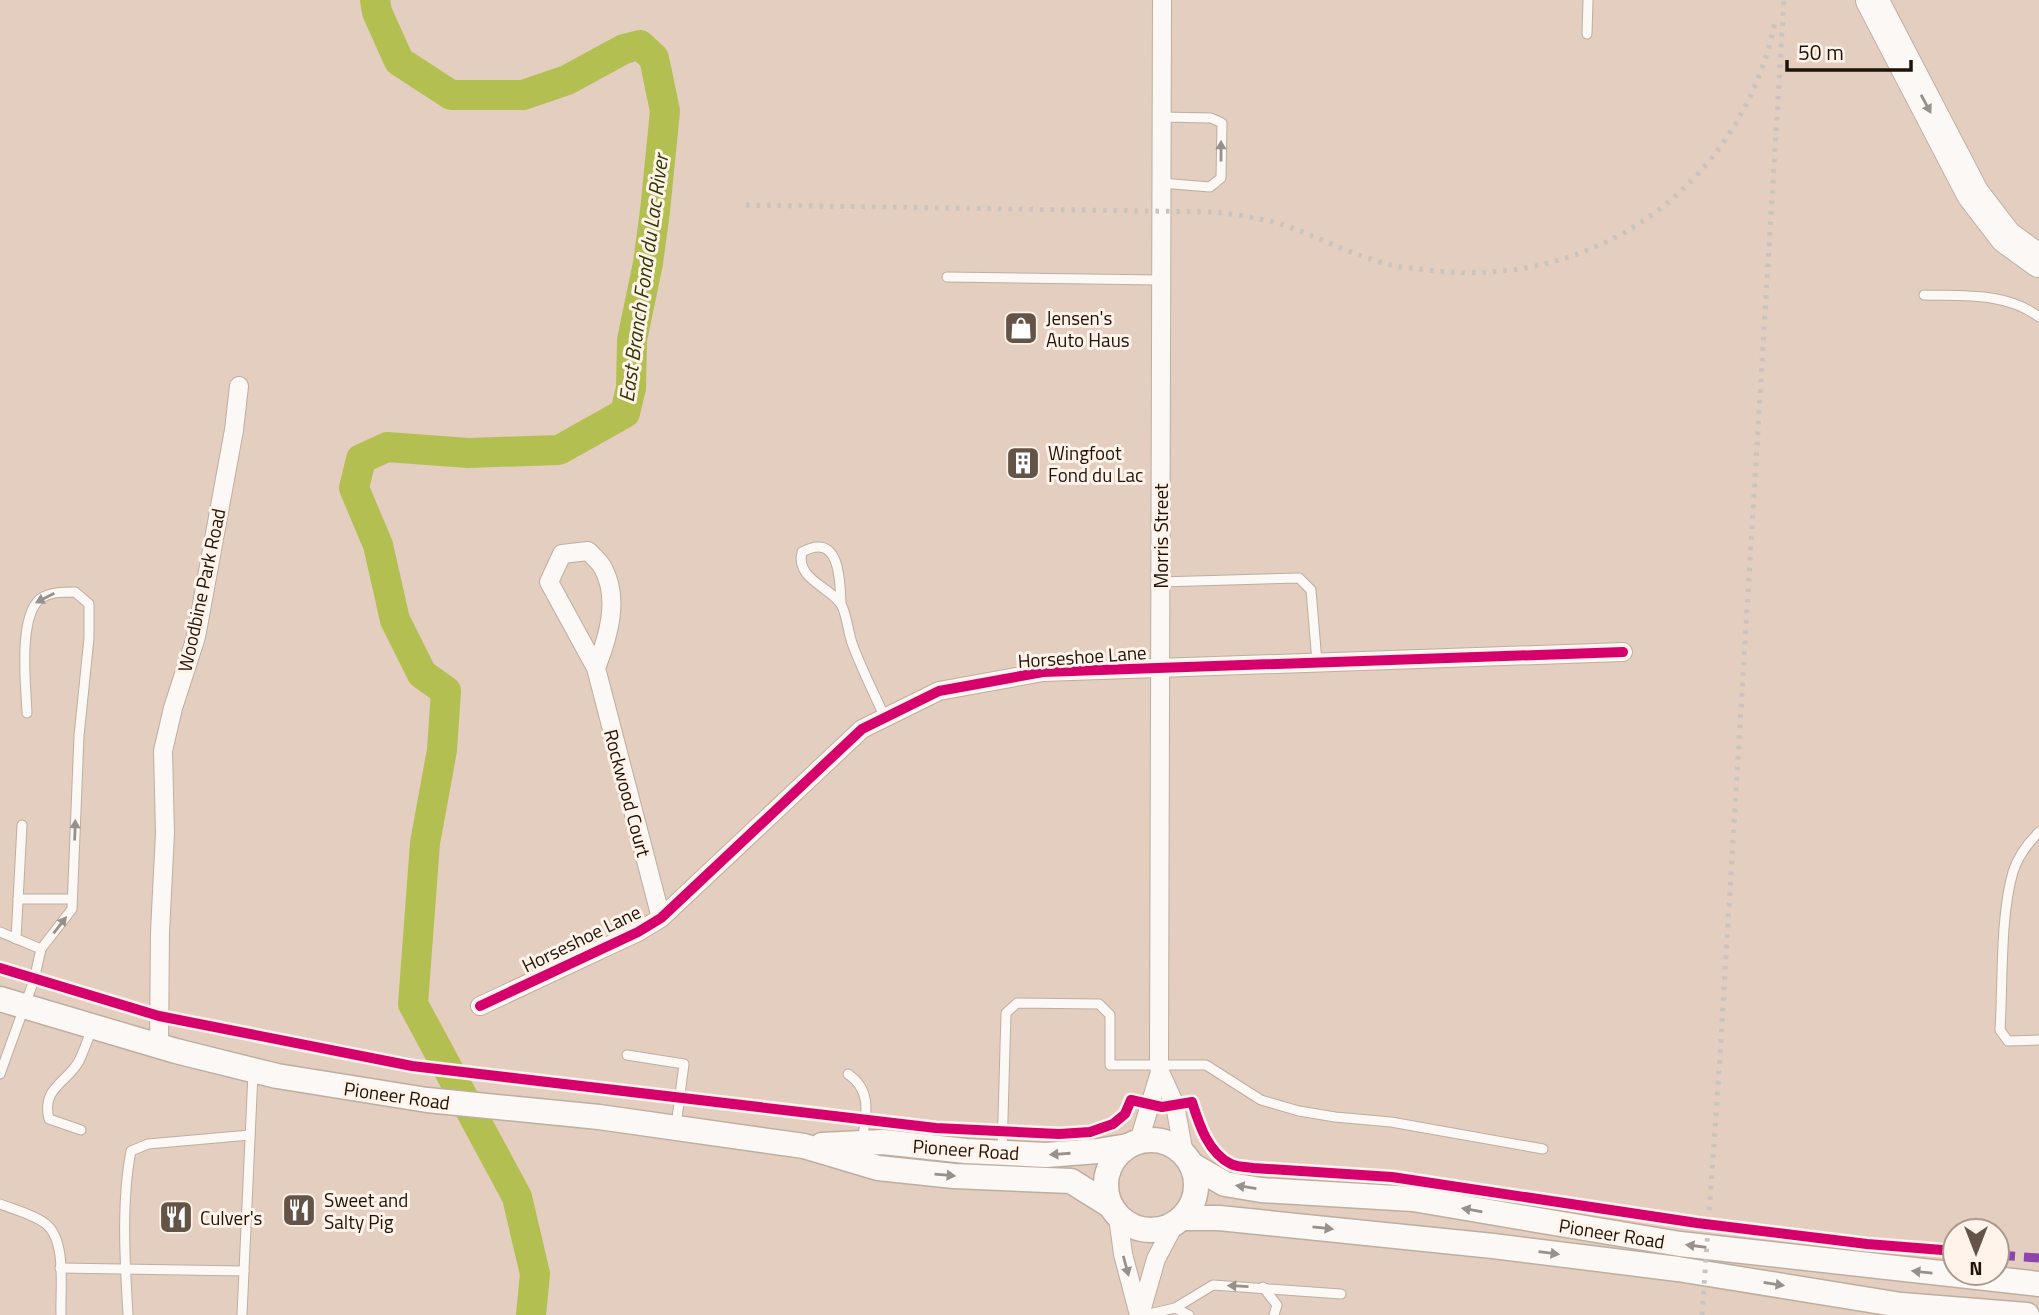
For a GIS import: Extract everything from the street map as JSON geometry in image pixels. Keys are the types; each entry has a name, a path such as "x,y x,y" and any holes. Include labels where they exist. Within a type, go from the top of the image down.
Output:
{"highway":[{"path":"1872,0 1973,194 2006,237 2039,261"}],"main road":[{"name":"Pioneer Road","path":"0,999 253,1071 427,1100 599,1117 860,1153 878,1168 954,1176 1071,1181 1114,1212"},
{"path":"1160,1140 1178,1148 1188,1159 1196,1179 1195,1193 1191,1207 1178,1221 1163,1229 1136,1228 1114,1212 1106,1193 1105,1179 1117,1154 1133,1143 1160,1140"},
{"name":"Pioneer Road","path":"860,1153 883,1142 1046,1155 1098,1151 1133,1143"},
{"name":"Pioneer Road","path":"1188,1159 1225,1184 1261,1190 1413,1199 1679,1244 2039,1284"},
{"name":"Pioneer Road","path":"1178,1221 1219,1217 1493,1246 1712,1274 1901,1306 2027,1315"}],"street":[{"name":"Morris Street","path":"1133,1143 1160,1068 1162,0"},
{"name":"Woodbine Park Road","path":"159,1046 160,932 166,833 163,751 169,720 196,637 234,430 239,386"},
{"name":"Rockwood Court","path":"596,668 607,639 612,599 603,569 588,551 562,554 549,582 596,668 661,918"},
{"name":"Horseshoe Lane","path":"480,1006 638,932 661,918 862,729 939,691 1043,672 1623,652"},
{"name":"Morris Street","path":"1160,1068 1175,1105 1188,1159"},
{"path":"1114,1212 1141,1315"},
{"path":"1141,1315 1156,1259 1178,1221"}],"lane":[{"path":"1587,34 1588,0"},
{"path":"1160,183 1210,187 1221,178 1222,123 1211,118 1161,117"},
{"path":"947,277 1160,279"},
{"path":"1924,295 2004,299 2024,306 2039,317"},
{"path":"841,604 806,572 801,565 802,552 817,546 831,554 839,573 841,604 852,643 885,718"},
{"path":"1160,582 1298,578 1311,590 1317,662"},
{"path":"0,1074 41,949 72,909 79,736 89,638 89,604 75,592 54,593 41,598 32,606 25,659 27,713"},
{"path":"16,939 22,825"},
{"path":"2039,832 2025,845 2013,872 2006,913 2000,1030 2008,1041 2039,1040"},
{"path":"18,899 72,899"},
{"path":"0,932 41,949"},
{"path":"1002,1153 1006,1013 1017,1003 1099,1004 1110,1014 1110,1065 1160,1068 1206,1065 1261,1100 1299,1111 1391,1122 1544,1149"},
{"path":"81,1130 49,1119 46,1108 50,1094 78,1063 93,1027"},
{"path":"627,1055 684,1065 675,1128"},
{"path":"243,1315 253,1071"},
{"path":"848,1074 859,1082 864,1093 865,1120 860,1153"},
{"path":"128,1315 127,1171 131,1151 148,1144 250,1135"},
{"path":"0,1204 47,1224 57,1240 61,1315"},
{"path":"60,1268 244,1271"},
{"path":"1141,1315 1174,1308 1213,1285 1340,1294"},
{"path":"1263,1287 1277,1306 1274,1315"},
{"path":"1174,1308 1189,1315"}],"waterway":[{"name":"East Branch Fond du Lac River","path":"375,0 377,12 399,61 451,95 523,95 567,80 624,49 640,45 654,58 665,111 655,211 648,263 632,340 631,388 625,413 559,450 468,453 387,447 361,459 354,488 378,545 395,620 422,674 446,691 442,750 425,843 413,1004 517,1197 535,1274 531,1315"}],"railway":[{"path":"1702,1315 1784,0"},
{"path":"746,205 1214,212 1277,223 1364,257 1400,267 1489,272 1547,263 1602,244 1651,215 1694,178 1730,133 1757,81 1775,22"}],"marked path":[{"path":"2011,1256 2039,1258"}],"cycle path":[{"path":"480,1006 638,932 661,918 862,729 939,691 1043,672 1623,652"},
{"path":"0,968 159,1016 412,1066 936,1128 1059,1134 1090,1132 1113,1124 1125,1114 1131,1100 1162,1107 1192,1102 1210,1145 1223,1159 1239,1166 1392,1177 1697,1223 1867,1244 1941,1250"}],"place":[{"name":"Jensen's Auto Haus","path":"1021,328"},
{"name":"Wingfoot Fond du Lac","path":"1023,463"},
{"name":"Sweet and Salty Pig","path":"299,1210"},
{"name":"Culver's","path":"176,1217"}]}
